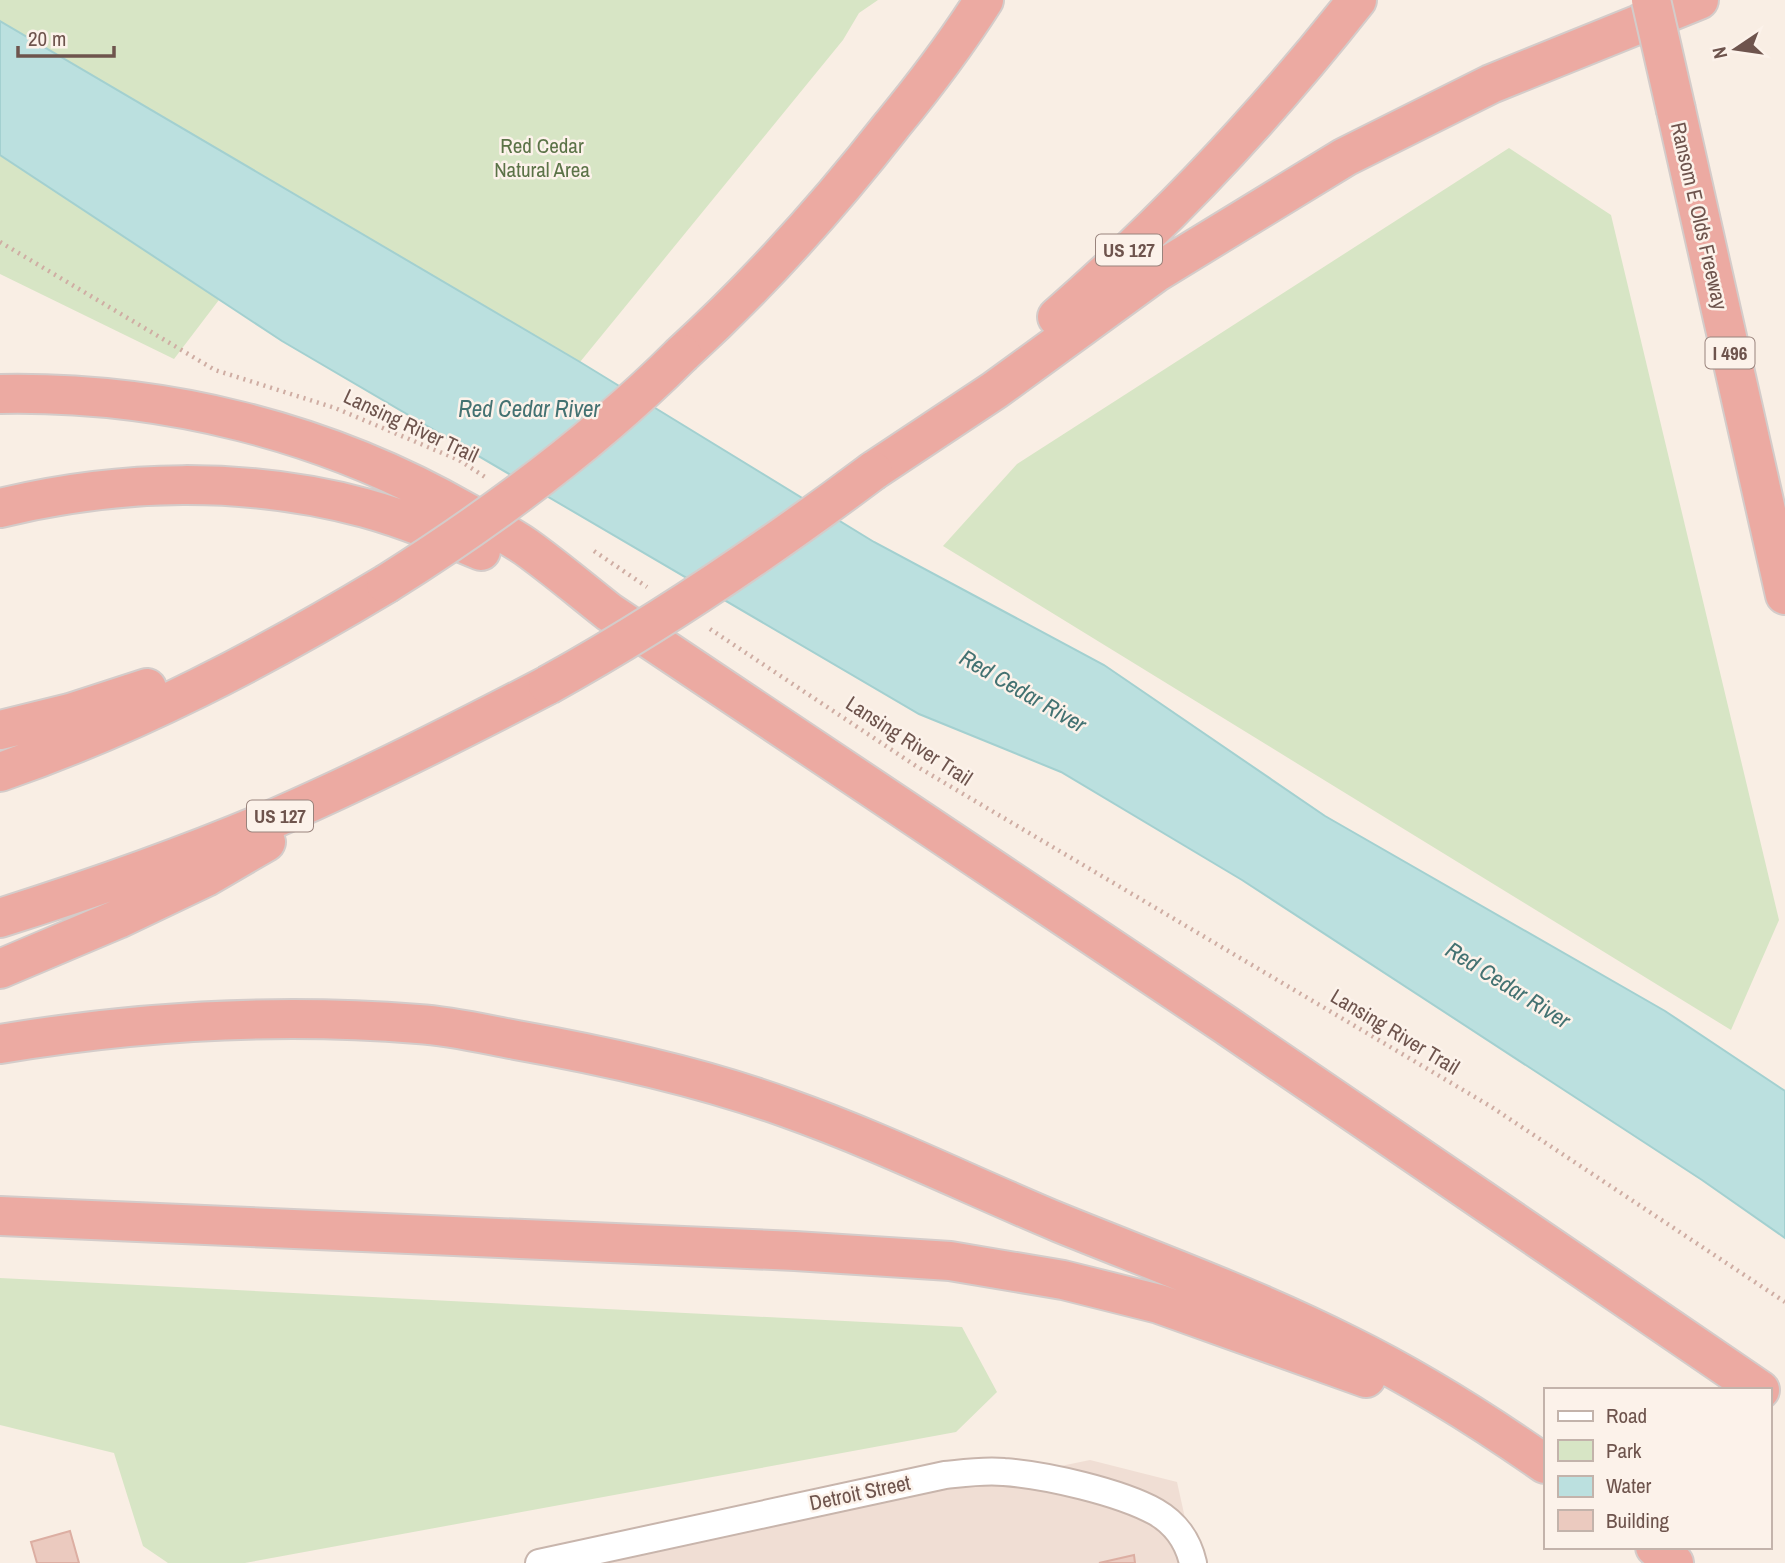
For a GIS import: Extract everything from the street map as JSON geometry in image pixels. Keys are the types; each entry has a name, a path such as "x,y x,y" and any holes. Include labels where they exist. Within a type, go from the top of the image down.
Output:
{"highway":[{"path":"0,772 91,737 161,706 297,637 386,584 487,517 603,426 654,382 791,247 840,190 961,36 984,0"},
{"name":"US 127","path":"0,918 109,882 300,807 420,751 548,685 657,623 873,471 1020,350 1114,266 1265,111 1357,0"},
{"name":"Ransom E Olds Freeway","path":"1650,0 1785,595"},
{"path":"873,471 995,390 1157,272 1345,157 1491,84 1699,0"},
{"path":"0,394 59,395 149,402 243,421 344,452 423,487 524,545 609,612 1214,1018 1757,1388"},
{"path":"0,508 62,494 147,486 227,486 332,500 403,520 472,547 609,612"},
{"path":"0,730 70,713 184,674 386,584"},
{"path":"0,969 118,919 206,877 420,751"},
{"path":"0,1044 80,1031 288,1018 422,1024 581,1052 698,1080 786,1107 1241,1297 1346,1344 1427,1387 1544,1463"},
{"path":"0,1216 795,1251 950,1261 1063,1280 1159,1304 1363,1377 1513,1441"},
{"path":"1657,1549 1674,1563"}],"street":[{"name":"Detroit Street","path":"539,1563 944,1475 976,1472 1004,1472 1058,1480 1156,1513 1175,1527 1187,1543 1193,1563"}],"path":[{"name":"Lansing River Trail","path":"0,242 215,370 335,408 459,460 493,483"},
{"path":"585,545 653,590"},
{"name":"Lansing River Trail","path":"699,621 916,766 1490,1106 1785,1302"}],"shaded area":[{"path":"1090,1460 1177,1482 1195,1563 590,1563"}],"green space":[{"name":"Red Cedar Natural Area","path":"0,0 878,0 859,13 843,40 580,362 535,336 279,221 174,359 0,274"},
{"path":"1509,148 1611,215 1779,920 1731,1030 943,546 1017,464"},
{"path":"0,1278 962,1327 997,1392 956,1432 245,1563 168,1563 143,1546 114,1453 0,1425"}],"water":[{"name":"Red Cedar River","path":"0,21 580,362 874,542 1104,665 1325,816 1665,1011 1785,1091 1785,1238 1702,1180 1242,880 1061,772 919,714 282,341 0,155"}],"building":[{"path":"70,1531 79,1563 37,1563 31,1542"},
{"path":"1134,1555 1135,1563 1099,1563"}]}
